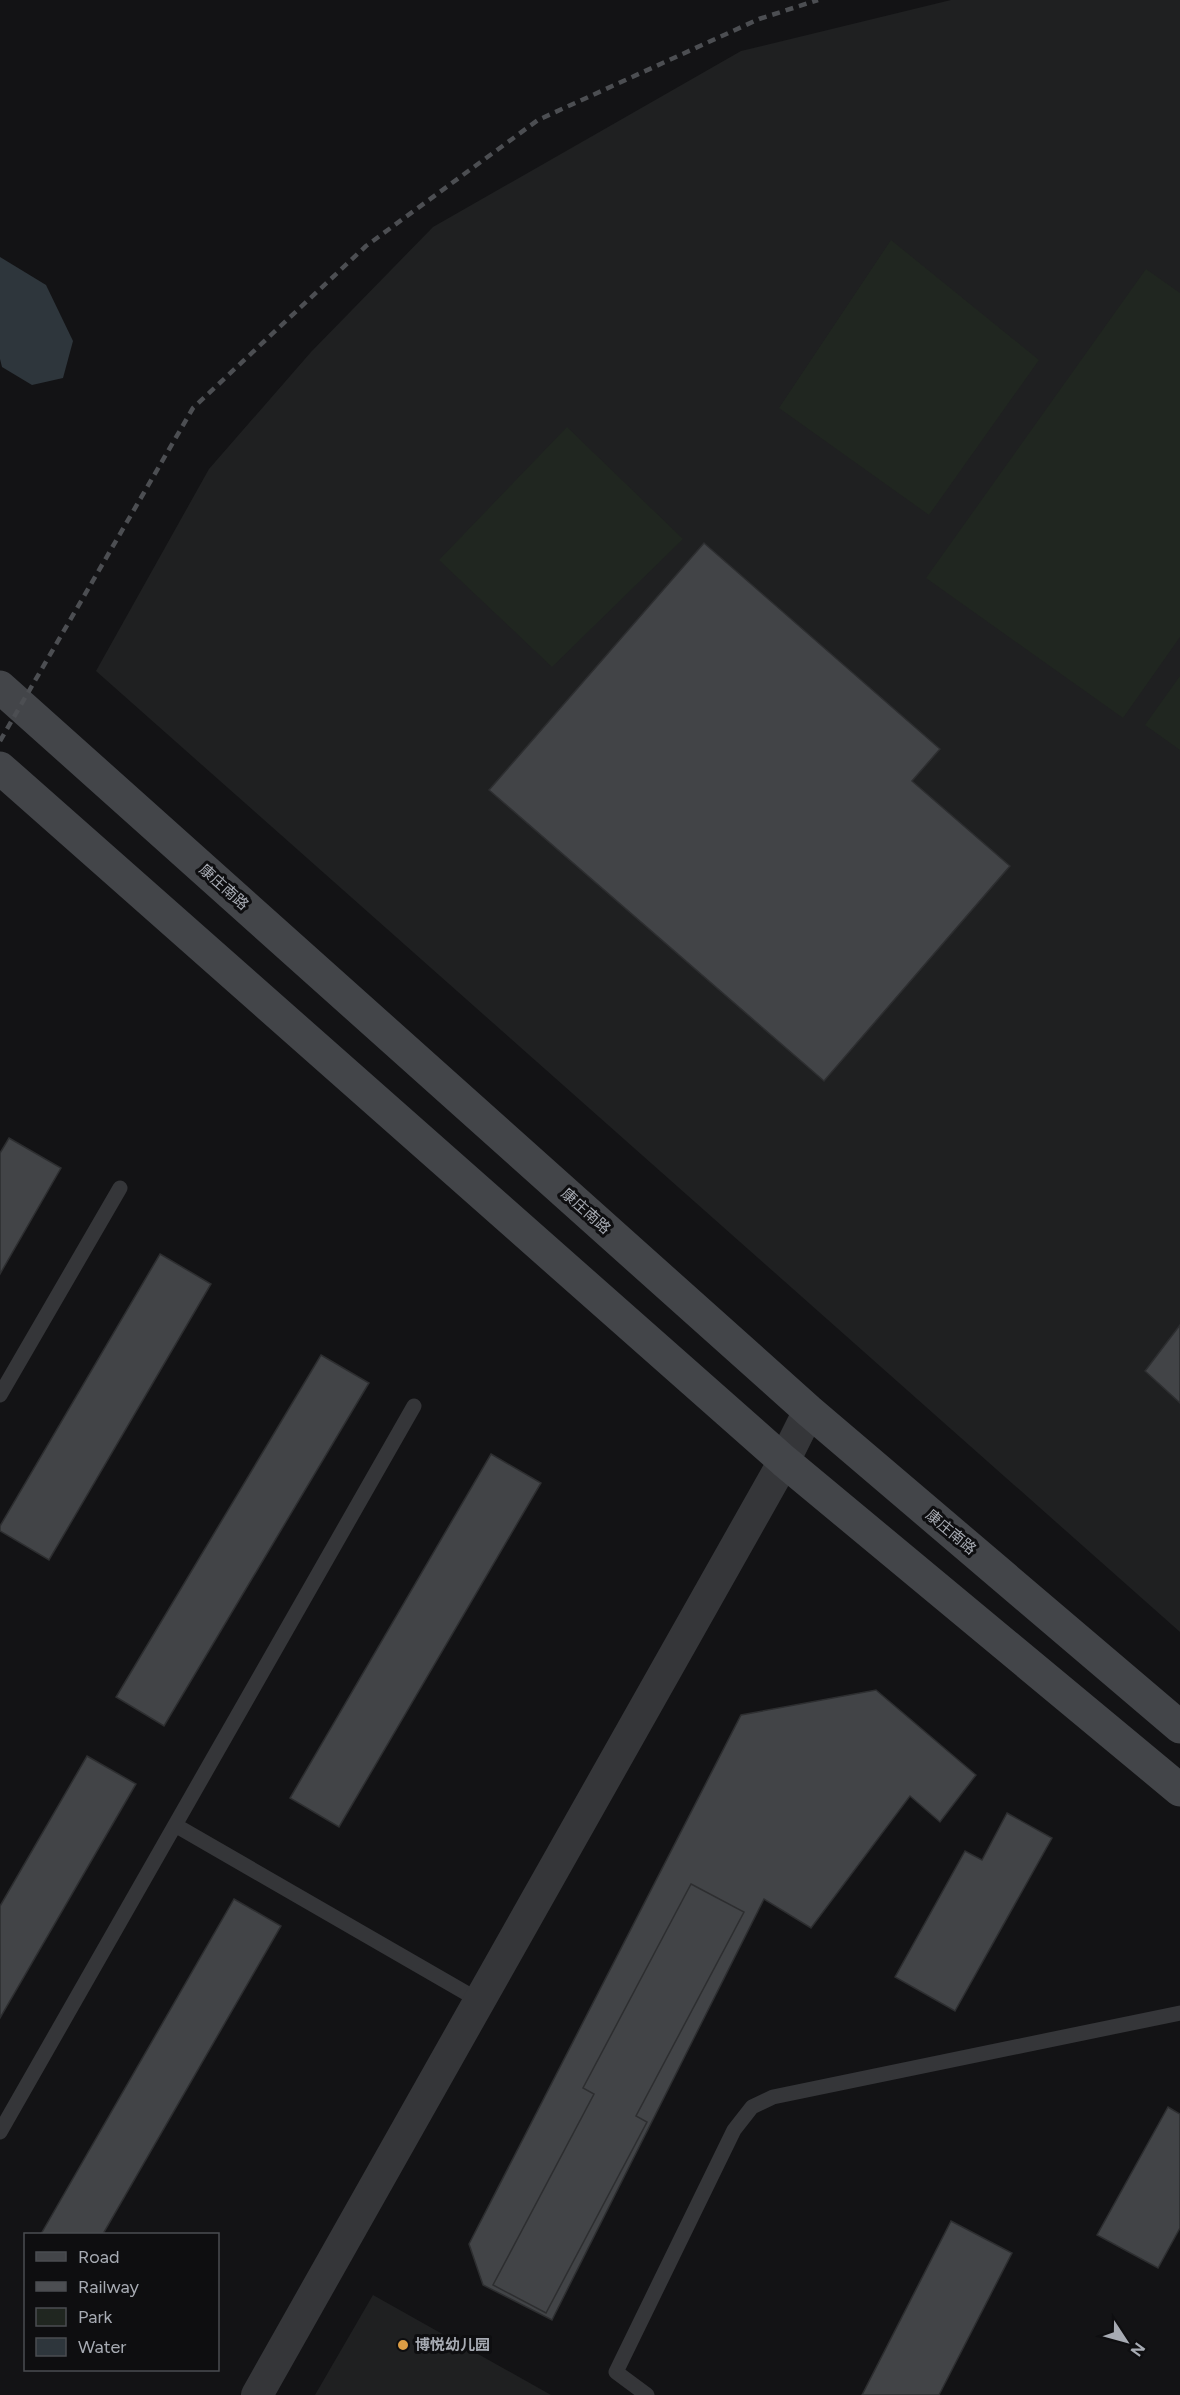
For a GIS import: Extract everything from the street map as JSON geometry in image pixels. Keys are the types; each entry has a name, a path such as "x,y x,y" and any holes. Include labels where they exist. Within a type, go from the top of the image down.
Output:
{"main road":[{"name":"康庄南路","path":"0,687 809,1411 1180,1727"},
{"path":"0,768 784,1461 1180,1790"}],"street":[{"path":"257,2395 784,1461 809,1411"}],"lane":[{"path":"0,1395 120,1188"},
{"path":"0,2132 414,1406"},
{"path":"175,1825 480,2001"},
{"path":"647,2395 616,2372 734,2130 752,2107 773,2097 1180,2013"}],"shaded area":[{"path":"951,0 1180,0 1180,1632 96,671 209,469 311,352 433,227 741,51"},
{"name":"博悦幼儿园","path":"373,2295 551,2395 315,2395"}],"green space":[{"path":"891,240 1039,360 929,515 779,408"},
{"path":"1146,269 1180,293 1180,637 1123,718 926,578"},
{"path":"567,427 683,539 552,667 439,560"},
{"path":"1180,676 1180,750 1145,725"}],"water":[{"path":"0,257 46,285 73,341 63,378 32,385 2,367 0,359"}],"building":[{"path":"704,543 940,749 912,781 1010,866 824,1081 489,790"},
{"path":"9,1138 61,1168 0,1274 0,1153"},
{"path":"160,1254 211,1284 49,1560 0,1531 0,1526"},
{"path":"1180,1325 1180,1403 1145,1371"},
{"path":"321,1355 369,1383 164,1726 116,1697"},
{"path":"491,1454 541,1483 339,1827 290,1798"},
{"path":"876,1690 976,1775 940,1822 910,1796 811,1928 764,1899 552,2320 483,2285 469,2244 741,1715"},
{"path":"87,1756 136,1784 0,2018 0,1906"},
{"path":"1007,1813 1052,1838 955,2011 895,1977 965,1851 982,1860"},
{"path":"691,1884 744,1912 636,2116 647,2122 546,2313 493,2285 594,2094 583,2088"},
{"path":"234,1899 281,1926 104,2233 42,2233"},
{"path":"1168,2107 1180,2114 1180,2228 1158,2268 1097,2235"},
{"path":"951,2221 1012,2253 939,2395 862,2395"}],"railway":[{"path":"0,741 193,408 366,246 538,120 759,19 818,0"}],"place":[{"name":"博悦幼儿园","path":"403,2345"}]}
